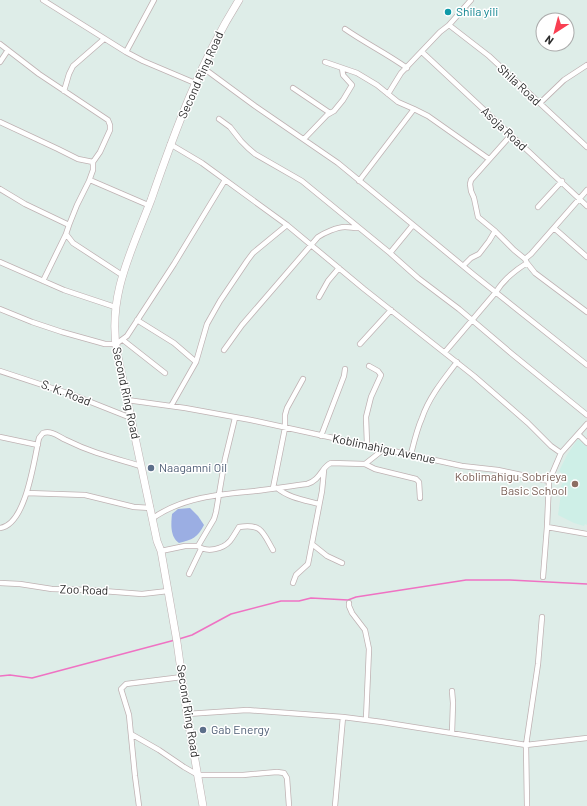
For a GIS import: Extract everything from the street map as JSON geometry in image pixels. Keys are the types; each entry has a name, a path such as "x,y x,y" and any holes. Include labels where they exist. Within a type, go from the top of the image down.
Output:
{"street":[{"path":"43,0 126,52 143,61 195,83"},
{"path":"126,52 154,0"},
{"name":"Second Ring Road","path":"203,806 161,551 157,541 131,418 131,400 116,344 115,308 122,275 170,144 202,67 222,27 240,0"},
{"path":"388,94 401,73 440,32 449,26 471,0"},
{"name":"Shila Road","path":"449,26 489,56 587,147"},
{"path":"345,29 364,42 387,54 407,68"},
{"path":"64,91 68,74 73,66 104,39"},
{"path":"0,44 64,91 108,120 110,125 110,130 94,162 90,180 77,205 66,234 43,281"},
{"path":"0,62 8,50"},
{"name":"Asoja Road","path":"422,52 562,181 587,206"},
{"path":"325,62 357,73 398,102 428,116 489,159"},
{"path":"540,104 564,80 587,65"},
{"path":"202,67 255,106 338,163 463,266 587,365"},
{"path":"304,139 330,113 334,111 352,85 343,75 342,68"},
{"path":"293,88 330,113"},
{"path":"360,181 414,109"},
{"path":"219,119 230,127 241,141 255,154 302,181 390,253 418,278 473,320 587,415"},
{"path":"0,122 78,159 94,162"},
{"path":"511,135 472,178 470,184 478,217 495,230 526,261 535,273 587,312"},
{"path":"170,144 202,163 286,225 445,352 519,414 551,446 561,453"},
{"path":"90,180 148,205"},
{"path":"0,309 62,332 105,344 116,344 123,340 174,264 225,180"},
{"path":"538,207 562,181"},
{"path":"0,189 25,204 69,225"},
{"path":"445,352 473,320 502,283 526,261 587,190"},
{"path":"171,406 196,362 210,318 242,267 253,253 286,225"},
{"path":"390,253 413,225"},
{"path":"224,350 242,325 318,238 325,233 345,227 359,229"},
{"path":"554,228 587,257"},
{"path":"463,266 471,258 479,254 495,230"},
{"path":"66,234 73,243 122,275"},
{"path":"0,262 43,281 115,308"},
{"path":"319,297 328,281 338,268"},
{"path":"360,344 391,310"},
{"path":"137,320 174,343 196,362"},
{"path":"123,340 165,373"},
{"path":"411,454 421,418 427,405 440,384 457,362"},
{"path":"367,444 366,417 371,397 381,376 378,371 369,366"},
{"path":"321,436 344,376 345,369"},
{"name":"S. K. Road","path":"0,371 73,395 131,418"},
{"path":"275,488 286,415 303,378"},
{"name":"Koblimahigu Avenue","path":"131,400 235,418 367,444 462,466 498,470 549,481"},
{"path":"189,574 214,520 225,459 235,418"},
{"path":"543,577 549,481 561,453 587,424"},
{"path":"0,528 8,526 15,519 27,493 39,438 43,433 51,432 88,451 141,466"},
{"path":"578,434 587,443"},
{"path":"0,437 38,445"},
{"path":"365,464 384,448"},
{"path":"153,518 160,513 182,503 219,494 312,483 317,479 326,464 331,463 365,464 375,469 416,479 419,482 420,498"},
{"path":"293,582 296,575 308,564 324,469"},
{"path":"275,488 292,497 319,504"},
{"path":"27,493 85,495 134,507 151,508"},
{"path":"161,551 185,546 213,550 223,547 229,542 239,528 249,525 258,528 264,533 273,550"},
{"path":"547,527 587,534"},
{"path":"312,544 327,556 342,563"},
{"name":"Zoo Road","path":"0,583 20,584 52,589 84,589 142,594 168,591"},
{"path":"349,603 352,613 365,630 368,641 369,649 366,719"},
{"path":"528,806 526,745 538,664 542,617"},
{"path":"140,806 135,776 128,708 122,689 126,684 182,677"},
{"path":"452,690 452,733"},
{"path":"187,714 247,710 366,719 526,745 587,738"},
{"path":"335,806 343,717"},
{"path":"131,734 198,775 235,776 259,775 277,772 284,773 287,778 289,806"}],"shaded area":[{"name":"Koblimahigu Sobrieya Basic School","path":"578,439 587,446 587,525 585,524 584,526 558,515 561,494 559,491 566,476 559,471 567,455"},
{"path":"190,508 204,525 194,537 188,541 179,543 174,537 171,526 172,514 178,509"}],"waterway":[{"path":"179,639 192,635 231,614 281,601 299,601 311,598 348,600 356,597 466,580 510,580 587,584"},
{"path":"0,676 10,675 32,678 175,640"}],"place":[{"name":"Shila yili","path":"448,12"},
{"name":"Naagamni Oil","path":"151,468"},
{"name":"Koblimahigu Sobrieya Basic School","path":"575,484"},
{"name":"Gab Energy","path":"203,730"}]}
